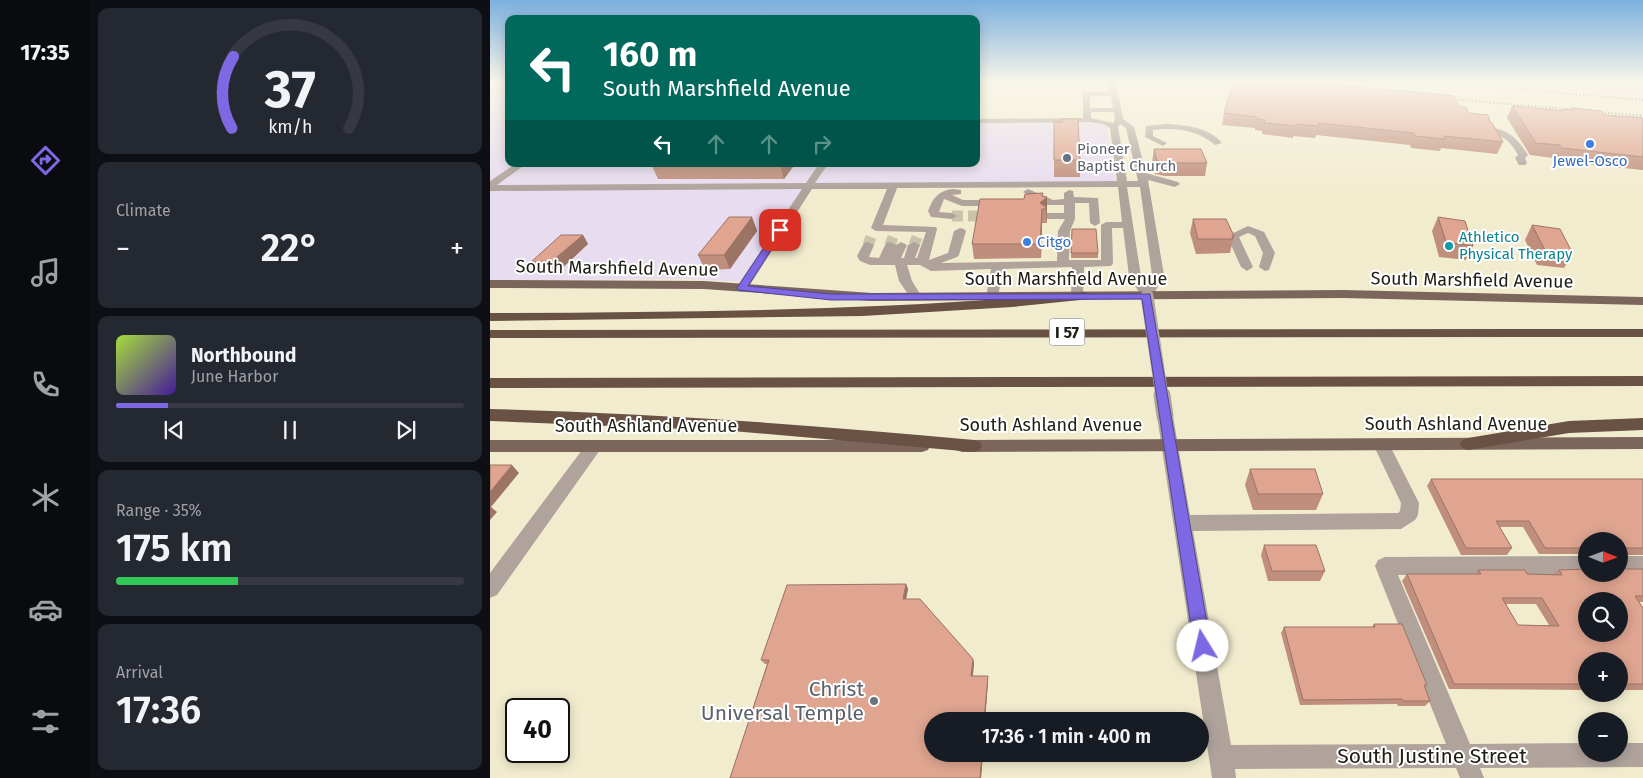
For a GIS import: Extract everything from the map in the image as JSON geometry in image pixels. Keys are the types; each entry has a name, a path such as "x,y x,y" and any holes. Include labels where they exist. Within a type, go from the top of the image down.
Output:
{"highway":[{"path":"490,317 860,313 1018,304 1081,296"},
{"name":"I 57","path":"490,334 1643,333"},
{"path":"490,383 1643,381"},
{"path":"490,415 558,416 800,429 974,446"},
{"path":"1468,444 1569,427 1643,424"}],"main road":[{"name":"South Marshfield Avenue","path":"490,284 664,284 742,288 831,297 1362,294 1643,301"},
{"name":"South Ashland Avenue","path":"490,446 1643,444"}],"street":[{"path":"980,121 1102,118"},
{"path":"1117,118 1123,184 1136,276 1147,296 1222,767"},
{"path":"1088,120 1117,123 1130,127 1143,179 1158,275 1147,296"},
{"path":"1163,144 1149,137 1149,128 1182,128 1211,136 1218,143"},
{"path":"1488,130 1503,132 1512,140 1512,147 1521,160"},
{"path":"490,186 517,167"},
{"path":"742,288 820,167"},
{"path":"490,186 808,187 1123,184 1143,179 1175,184"},
{"path":"924,263 931,267 997,267 1068,253 1107,263 1102,248 1069,201 1068,184"},
{"path":"893,186 894,237 892,262 902,273 908,287 916,297"},
{"path":"952,216 934,215 933,211 937,198 947,192 1026,192 1052,203"},
{"path":"941,195 962,203 1052,203 1094,200 1084,221 1064,231 1068,253 1081,296"},
{"path":"1047,216 1128,225"},
{"path":"924,263 932,228 894,237 862,256 864,259 924,263 953,255 960,231"},
{"path":"1244,228 1260,234 1269,253 1256,267 1244,228"},
{"path":"892,262 894,237"},
{"path":"992,297 997,267"},
{"path":"1183,523 1401,521 1409,516 1410,503 1381,444"},
{"path":"490,589 594,446"},
{"path":"1628,565 1643,565"},
{"path":"1472,778 1386,566 1578,566"},
{"name":"South Justine Street","path":"1222,767 1462,755 1643,754"}],"path":[{"path":"1513,282 1523,283"}],"shaded area":[{"path":"490,118 505,118 505,167 980,167 980,122 1106,121 1116,185 806,186 743,282 688,279 490,280"}],"building":[{"path":"1489,118 1503,142 1444,136 1445,139 1415,136 1414,133 1318,123 1318,126 1296,124 1296,126 1264,123 1265,120 1257,119"},
{"path":"1520,118 1643,118 1643,157 1562,148 1560,145 1536,143"},
{"path":"1062,119 1078,119 1080,160 1054,160 1054,122 1062,122"},
{"path":"1154,149 1201,149 1207,163 1166,163 1157,161"},
{"path":"1043,193 1042,196 1047,197 1040,203 1046,209 1042,209 1040,244 972,244 980,199 1024,199 1025,194"},
{"path":"729,217 752,217 724,255 698,255"},
{"path":"1438,217 1465,221 1473,246 1446,242"},
{"path":"1193,219 1226,219 1234,236 1232,236 1233,239 1198,239"},
{"path":"1532,225 1560,229 1573,254 1545,250"},
{"path":"1072,229 1096,229 1098,253 1071,253"},
{"path":"561,235 583,235 552,261 531,262"},
{"path":"490,465 512,465 490,492"},
{"path":"1250,469 1315,469 1323,494 1258,494"},
{"path":"1431,479 1643,479 1643,548 1628,548 1628,532 1578,532 1578,548 1545,548 1529,521 1496,521 1512,548 1466,548"},
{"path":"1264,545 1316,545 1325,571 1272,571"},
{"path":"1578,569 1578,582 1628,582 1628,569 1643,569 1643,596 1635,596 1643,608 1643,684 1628,684 1628,652 1578,652 1578,684 1454,684 1407,574 1481,574 1478,570 1525,570 1527,574 1562,575 1559,570","holes":["1502,598 1542,598 1559,626 1518,625"]},
{"name":"Christ Universal Temple","path":"906,584 903,599 920,599 973,659 971,676 988,676 985,712 924,712 924,762 981,762 980,778 730,778 769,660 761,660 787,585"},
{"path":"1374,624 1402,624 1427,685 1424,685 1430,701 1403,701 1402,699 1303,700 1284,627 1375,627"}],"tunnel":[{"path":"952,216 998,216"},
{"path":"868,245 871,237"},
{"path":"890,245 893,237"},
{"path":"914,245 917,237"}],"place":[{"name":"Jewel-Osco","path":"1590,144"},
{"name":"Pioneer Baptist Church","path":"1067,158"},
{"name":"Citgo","path":"1027,242"},
{"name":"Athletico Physical Therapy","path":"1449,246"},
{"name":"Christ Universal Temple","path":"874,701"}],"route":[{"path":"780,230 742,288 831,297 872,298 1147,296 1203,646"}]}
